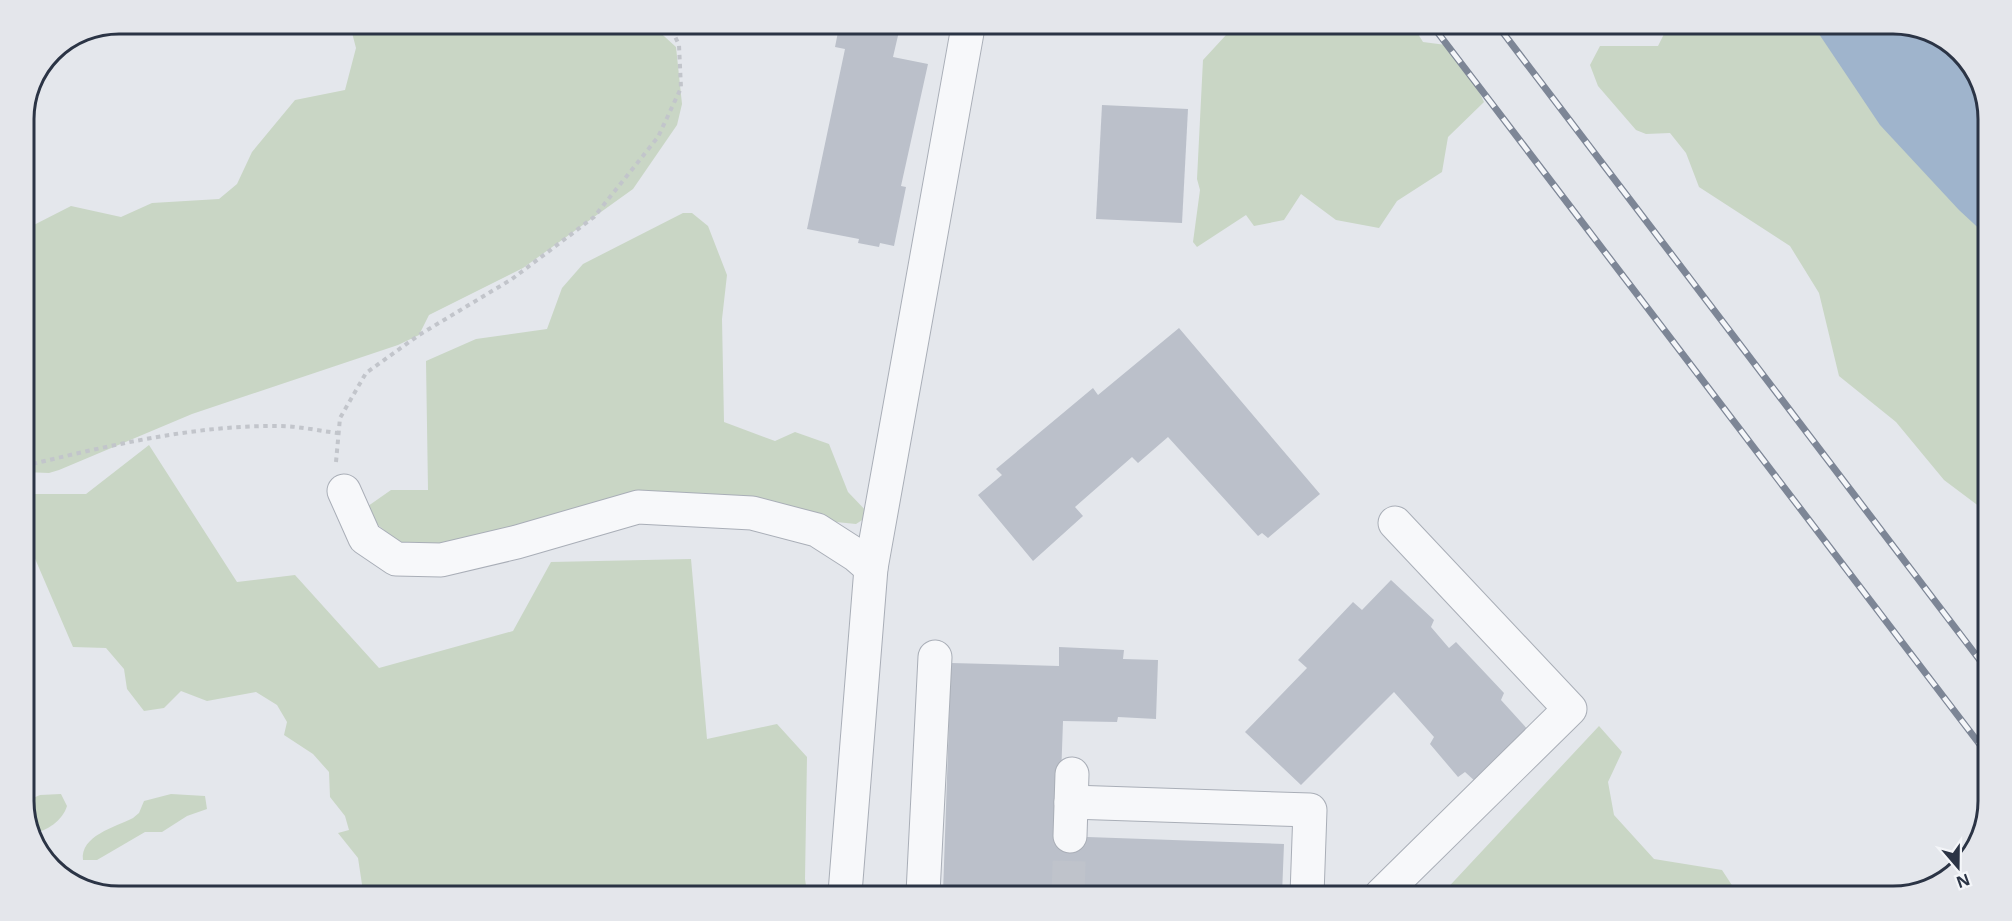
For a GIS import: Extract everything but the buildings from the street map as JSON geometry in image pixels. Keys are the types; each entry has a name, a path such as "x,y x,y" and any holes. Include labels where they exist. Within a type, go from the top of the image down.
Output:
{"lane":[{"path":"846,886 871,568 967,35"},
{"path":"344,491 365,538 396,559 441,560 517,542 638,507 752,513 817,530 856,555 871,568"},
{"path":"1390,886 1570,709 1395,523"},
{"path":"923,886 935,657"},
{"path":"1070,836 1072,788 1310,810 1307,886"}],"path":[{"path":"344,491 336,460 340,418 366,373 419,335 512,279 594,217 658,137 681,88 679,45 674,35"},
{"path":"35,463 96,449 189,433 279,426 338,434"}],"green space":[{"path":"353,35 663,35 676,47 682,104 677,125 633,189 523,268 429,315 419,335 398,345 192,414 59,470 49,473 35,472 35,224 71,206 121,217 152,203 219,199 237,184 252,152 295,100 345,90 356,48"},
{"path":"1226,35 1419,35 1423,42 1446,45 1470,73 1484,102 1448,137 1442,172 1397,201 1379,228 1336,220 1301,194 1284,220 1254,226 1246,215 1197,247 1193,242 1200,190 1197,179 1203,60"},
{"path":"1664,35 1843,35 1977,194 1978,505 1944,480 1896,422 1839,376 1819,293 1790,246 1699,187 1686,153 1670,133 1646,134 1636,130 1598,86 1590,65 1600,46 1658,46"},
{"path":"683,213 692,213 708,226 727,275 722,319 724,422 775,441 795,432 829,444 848,492 870,515 856,524 666,505 419,559 361,511 391,490 428,490 426,361 476,339 547,329 562,288 583,264"},
{"path":"149,445 237,582 295,575 379,668 513,631 551,562 691,559 707,739 777,724 807,757 806,886 362,886 358,858 338,833 349,830 345,816 330,797 329,772 313,754 284,735 287,722 277,705 256,692 207,701 181,691 164,708 144,711 127,689 124,669 106,648 73,647 35,559 35,494 86,494"},
{"path":"1599,726 1622,752 1608,782 1614,815 1654,859 1722,870 1732,886 1449,886"},
{"path":"61,794 67,806 58,820 40,831 36,818 35,797"},
{"path":"171,794 205,796 207,809 187,816 162,832 145,832 97,860 83,860 87,845 100,833 133,818 139,813 144,801"}],"water":[{"path":"1820,35 1909,36 1925,41 1944,52 1963,72 1976,103 1977,227 1959,210 1880,125"}],"tunnel":[{"path":"1068,886 1070,836"}],"railway":[{"path":"1440,35 1978,742"},
{"path":"1505,35 1978,657"}]}
